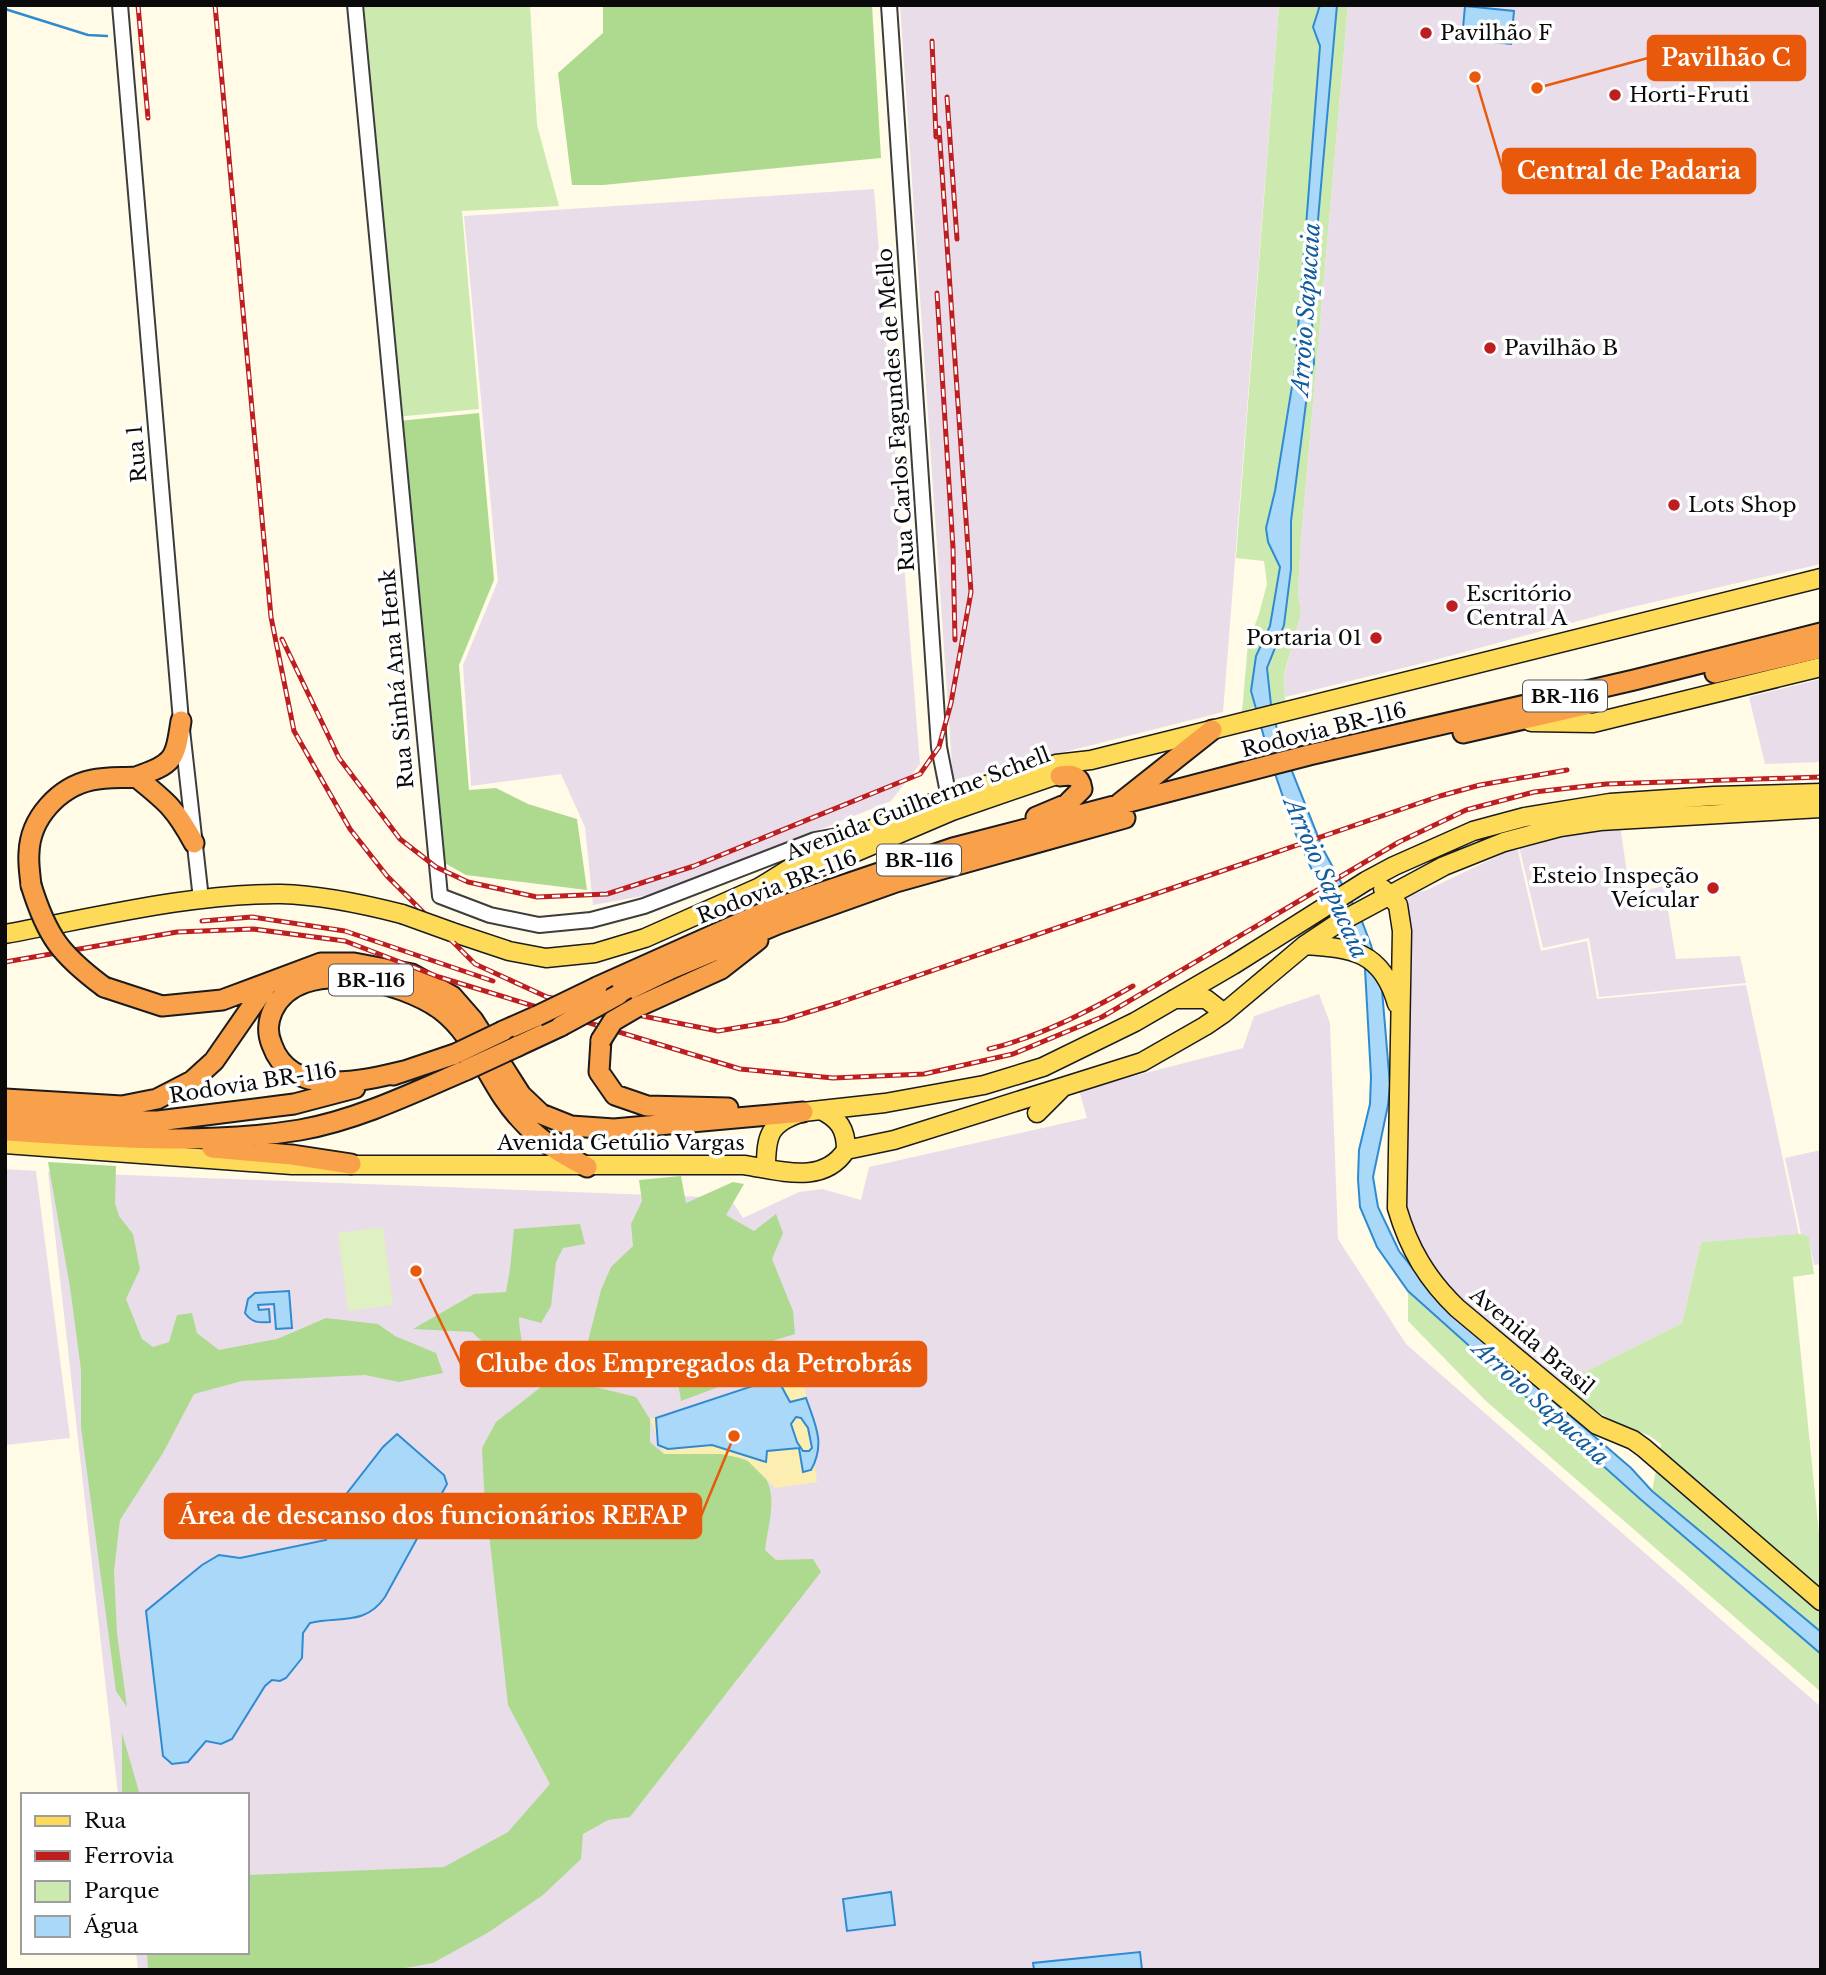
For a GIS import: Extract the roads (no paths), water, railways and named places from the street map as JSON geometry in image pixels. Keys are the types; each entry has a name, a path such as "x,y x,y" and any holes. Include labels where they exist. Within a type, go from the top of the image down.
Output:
{"highway":[{"name":"Rodovia BR-116","path":"5,1130 152,1139 247,1137 302,1129 356,1115 460,1062 503,1031 597,987 767,911 953,848 1821,633"},
{"name":"Rodovia BR-116","path":"1312,760 1378,750 1514,722 1821,648"},
{"path":"181,721 176,750 163,767 136,777 91,780 65,790 47,807 34,827 29,852 31,886 41,917 51,938 74,965 104,987 162,1006 222,1000 321,963 354,963 412,974 452,996 473,1020 521,1095 541,1114 571,1126 614,1129 812,1111"},
{"name":"BR-116","path":"1114,808 1212,730"},
{"path":"986,839 1067,804 1077,796 1082,789 1081,781 1071,774 1060,776"},
{"name":"Rodovia BR-116","path":"5,1115 93,1121 158,1121 294,1104 347,1091 404,1071 460,1062 518,1046 618,995 778,924 896,882 1255,775"},
{"path":"136,777 167,801 179,815 194,843"},
{"name":"BR-116","path":"778,924 721,970 637,1007 614,1021 601,1041 599,1072 615,1095 647,1106 812,1111"},
{"name":"BR-116","path":"404,1071 355,1083 320,1081 292,1073 275,1055 267,1031 274,1008 295,986 326,977 369,979 411,994 441,1010 460,1028 503,1097 525,1126 555,1151 587,1167"},
{"path":"5,1099 122,1106 157,1099 192,1081 214,1061 268,983"},
{"name":"BR-116","path":"152,1139 351,1164"}],"main road":[{"name":"Avenida Guilherme Schell","path":"5,934 201,900 282,894 361,904 509,951 546,958 595,953 645,938 760,887 810,856 877,836 950,804 1056,764 1091,760 1821,578"},
{"name":"Rodovia BR-116","path":"1514,722 1592,723 1821,667"},
{"name":"Avenida Guilherme Schell","path":"950,804 1060,776 1091,760"},
{"path":"1706,805 1821,793"},
{"path":"766,1168 766,1141 776,1126 792,1116 984,1085 1043,1067 1135,1022 1233,965 1364,882 1472,831 1500,823 1610,803 1821,808"},
{"name":"Avenida Getúlio Vargas","path":"5,1144 292,1165 744,1165 790,1173 811,1173 839,1161 846,1150 894,1140 1142,1062 1224,1013 1305,945 1338,923 1444,866 1504,842 1560,827 1706,805"},
{"path":"1500,823 1504,842"},
{"path":"1364,882 1383,899"},
{"name":"Avenida Brasil","path":"1383,899 1398,905 1402,923 1397,1208 1411,1248 1423,1268 1457,1308 1597,1426 1633,1440 1644,1448 1821,1601"},
{"name":"Avenida Brasil","path":"1305,945 1347,948 1370,960 1379,968 1392,988 1400,1014"},
{"path":"1174,999 1206,999 1224,1013"},
{"path":"1037,1114 1064,1086"},
{"path":"812,1111 835,1117 842,1126 846,1150"}],"street":[{"name":"Rua 1","path":"120,5 181,721 201,900"},
{"name":"Rua Sinhá Ana Henk","path":"355,5 440,897 489,915 539,925 591,920 644,906 815,839 877,836"},
{"name":"Rua Carlos Fagundes de Mello","path":"889,5 939,747 950,804"}],"water":[{"name":"Arroio Sapucaia","path":"1320,5 1337,5 1311,299 1314,363 1308,387 1291,521 1291,569 1284,625 1267,668 1271,705 1280,741 1323,849 1361,919 1371,945 1382,990 1390,1085 1373,1177 1378,1207 1399,1251 1443,1306 1631,1468 1652,1491 1821,1632 1821,1654 1639,1498 1408,1291 1377,1247 1360,1207 1359,1150 1370,1104 1371,1077 1365,969 1349,929 1312,870 1296,835 1251,691 1256,656 1270,626 1280,567 1268,542 1266,528 1275,491 1295,368 1320,46 1313,27"},
{"path":"1465,6 1514,11 1511,44 1462,39"},
{"path":"289,1291 292,1328 276,1329 274,1304 258,1305 259,1310 269,1309 270,1322 256,1322 245,1313 248,1299 255,1293"},
{"path":"777,1378 790,1402 806,1398 818,1434 818,1451 811,1470 803,1472 799,1448 767,1451 766,1462 712,1445 668,1449 658,1445 656,1418","holes":["796,1417 801,1418 808,1428 812,1448 809,1451 803,1451 791,1424"]},
{"path":"397,1434 444,1475 447,1484 385,1597 377,1606 360,1616 310,1623 303,1633 302,1658 286,1678 280,1681 272,1680 265,1686 232,1739 221,1744 206,1741 188,1762 172,1764 163,1756 146,1611 202,1565 219,1555 240,1558 326,1540 337,1506 383,1447"},
{"path":"891,1892 895,1925 847,1931 843,1899"},
{"path":"1140,1952 1142,1970 1034,1970 1033,1963"}],"waterway":[{"path":"5,9 88,35 107,36"}],"railway":[{"path":"138,5 148,118"},
{"path":"215,5 271,617 294,731 350,829 387,876 475,964 547,997 718,1031 783,1020 1440,796 1480,785 1567,770"},
{"path":"932,41 936,137"},
{"path":"947,97 957,239"},
{"path":"282,639 339,758 400,839 436,867 468,882 537,897 607,894 694,866 920,774 939,747 951,703 971,592 939,128"},
{"path":"937,293 953,548 955,640"},
{"path":"5,962 177,932 253,929 345,941 439,977 740,1069 833,1078 924,1074 1013,1054 1102,1017 1399,842 1466,810 1534,792 1606,784 1821,777"},
{"path":"202,921 252,917 345,931 493,981"},
{"path":"989,1049 1026,1038 1063,1022 1133,986"}],"place":[{"name":"Pavilhão F","path":"1426,33"},
{"name":"Central de Padaria","path":"1475,77"},
{"name":"Pavilhão C","path":"1537,88"},
{"name":"Horti-Fruti","path":"1615,95"},
{"name":"Pavilhão B","path":"1490,348"},
{"name":"Lots Shop","path":"1674,505"},
{"name":"Escritório Central A","path":"1452,606"},
{"name":"Portaria 01","path":"1376,638"},
{"name":"Esteio Inspeção Veícular","path":"1713,888"},
{"name":"Clube dos Empregados da Petrobrás","path":"416,1271"},
{"name":"Área de descanso dos funcionários REFAP","path":"734,1436"}]}
